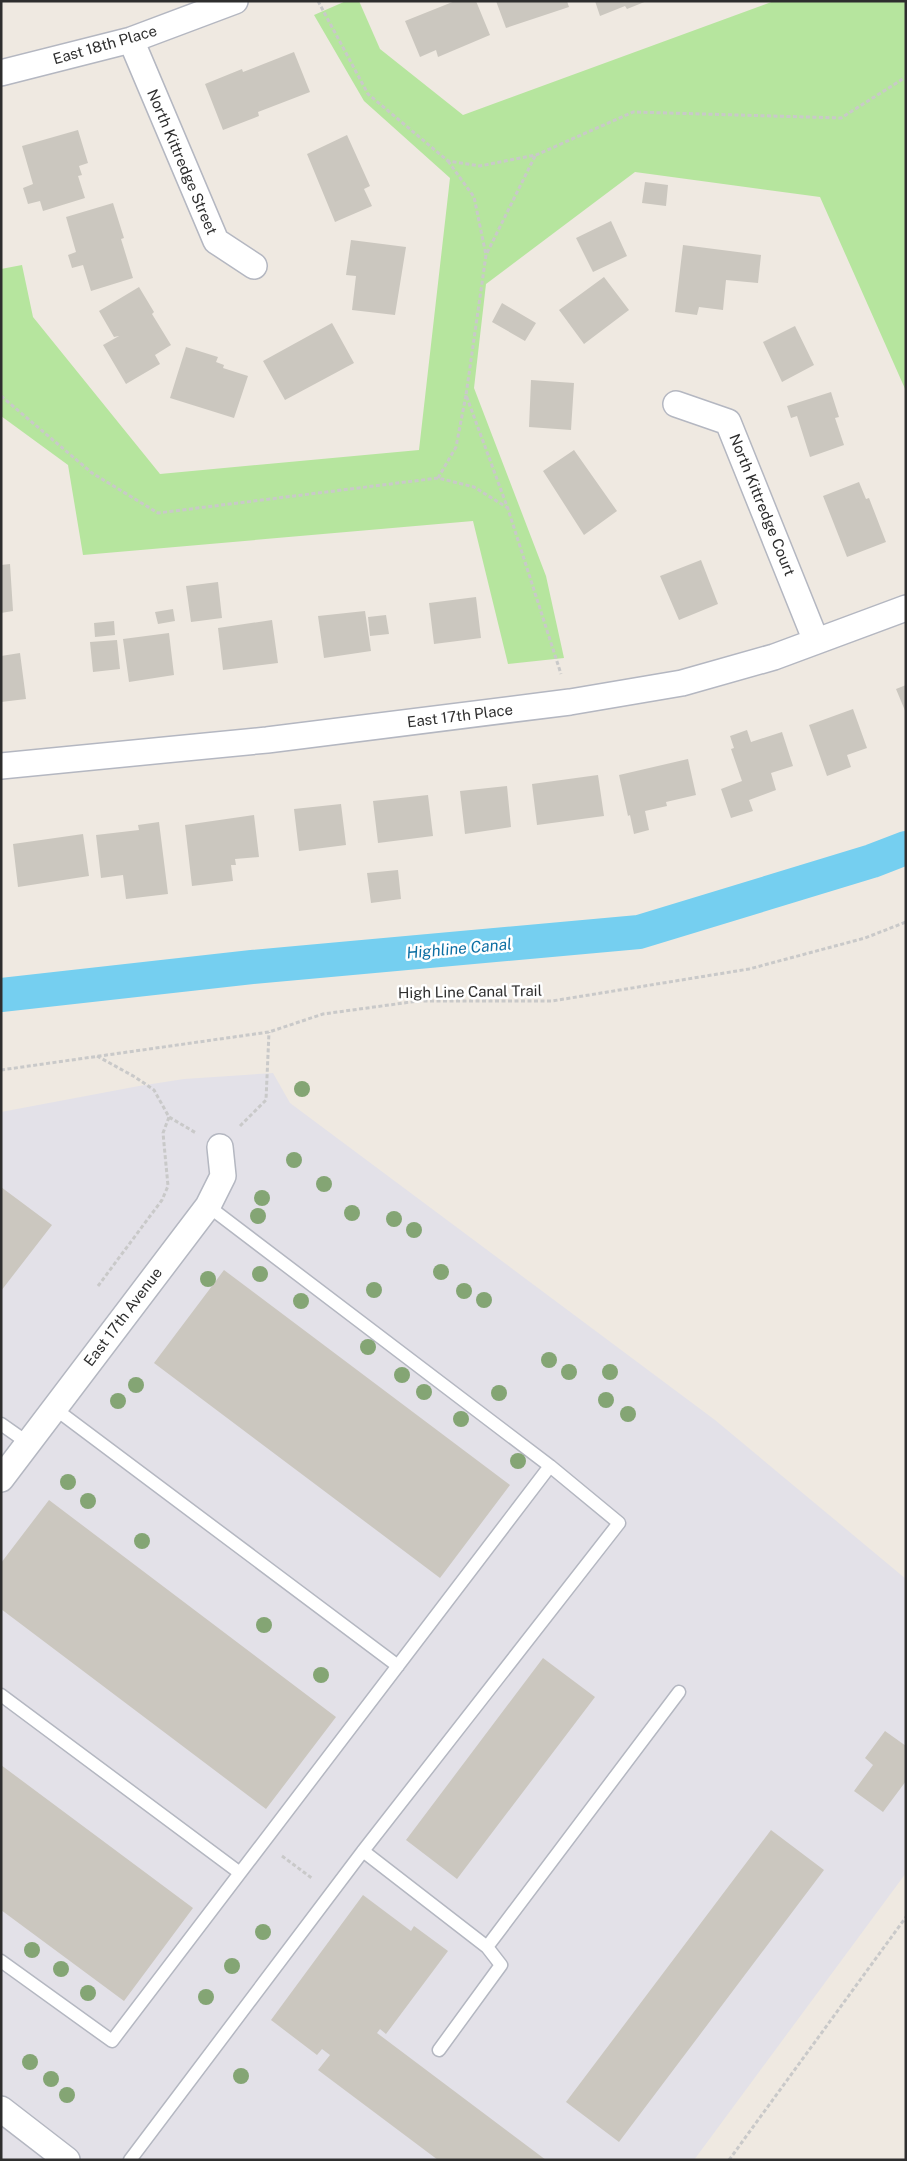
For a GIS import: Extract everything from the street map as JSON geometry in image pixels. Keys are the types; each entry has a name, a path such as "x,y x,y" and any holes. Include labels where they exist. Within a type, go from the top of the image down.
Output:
{"street":[{"name":"East 18th Place","path":"1,73 131,40 235,1"},
{"name":"North Kittredge Street","path":"131,40 216,241 254,266"},
{"name":"North Kittredge Court","path":"676,404 728,422 816,641"},
{"name":"East 17th Place","path":"1,766 267,740 570,702 682,682 774,657 906,608"},
{"name":"East 17th Avenue","path":"1,1478 208,1206 223,1176 220,1147"},
{"path":"1,2109 67,2160"}],"lane":[{"path":"130,2160 363,1851 619,1523 550,1466 208,1206"},
{"path":"54,1408 398,1666"},
{"path":"1,1424 28,1443"},
{"path":"1,1961 112,2041 550,1466"},
{"path":"487,1947 679,1692"},
{"path":"1,1695 240,1873"},
{"path":"363,1851 487,1947 501,1965 439,2050"}],"path":[{"path":"318,1 368,94 448,160 474,197 486,256"},
{"path":"448,160 480,166 536,155 633,112 841,118 906,77"},
{"path":"438,478 456,447 466,395 486,256 536,155"},
{"path":"466,395 508,509 570,702"},
{"path":"1,396 92,473 158,513 438,478 474,487 508,509"},
{"name":"High Line Canal Trail","path":"1,1070 269,1032 323,1014 418,1001 552,1002 749,969 865,938 906,922"},
{"path":"97,1056 136,1077 154,1090 169,1117 220,1147 266,1100 269,1032"},
{"path":"98,1286 162,1200 168,1186 163,1133 169,1117"},
{"path":"264,1842 332,1893"},
{"path":"729,2160 906,1917"}],"shaded area":[{"path":"273,1073 290,1103 715,1420 906,1579 906,1873 694,2160 1,2160 1,1112 184,1079"}],"green space":[{"path":"346,1 359,1 380,49 463,115 774,1 906,1 906,391 820,197 635,172 486,284 474,388 546,576 564,658 508,664 473,521 83,555 68,465 1,416 1,269 22,265 33,317 160,474 419,450 450,178 364,101 314,15"}],"building":[{"path":"455,1 476,1 490,35 438,57 436,50 420,57 405,21"},
{"path":"496,1 567,1 569,7 506,28"},
{"path":"595,1 647,1 627,9 625,6 600,16"},
{"path":"294,52 310,92 258,112 259,116 223,130 205,84 242,69 243,72"},
{"path":"78,130 88,163 79,166 82,175 78,176 85,198 43,211 40,201 28,204 23,188 33,184 22,146"},
{"path":"347,135 370,186 364,189 372,206 335,222 307,154"},
{"path":"645,182 668,185 666,206 642,203"},
{"path":"113,203 124,238 121,239 133,278 91,291 83,265 72,268 68,255 76,252 66,217"},
{"path":"611,221 627,256 593,272 576,238"},
{"path":"351,240 406,247 395,315 352,310 356,276 346,275"},
{"path":"683,245 761,255 758,283 726,280 723,310 699,307 697,315 675,312"},
{"path":"604,277 629,310 584,344 559,310"},
{"path":"139,287 154,312 152,314 171,345 155,355 160,364 126,384 103,345 119,336 114,337 99,311"},
{"path":"502,303 536,323 525,341 492,322"},
{"path":"332,323 354,363 285,400 263,361"},
{"path":"795,326 814,365 782,382 763,342"},
{"path":"186,347 218,357 216,362 224,365 223,368 248,376 234,418 170,398"},
{"path":"531,380 574,383 571,430 529,427"},
{"path":"831,392 839,417 835,418 844,445 810,457 797,416 791,418 787,406"},
{"path":"574,450 617,511 584,535 543,471"},
{"path":"859,482 866,499 869,498 886,542 847,557 823,496"},
{"path":"701,560 718,604 679,620 660,576"},
{"path":"10,564 13,611 1,613 1,565"},
{"path":"218,582 222,618 191,622 186,586"},
{"path":"476,597 481,638 434,644 429,603"},
{"path":"173,609 175,621 158,624 155,612"},
{"path":"365,611 371,651 324,658 318,616"},
{"path":"386,615 389,634 370,636 368,617"},
{"path":"272,620 278,663 223,670 218,628"},
{"path":"114,621 115,635 95,637 94,623"},
{"path":"169,633 174,675 129,682 123,639"},
{"path":"117,640 120,669 93,672 90,642"},
{"path":"20,653 26,699 1,702 1,656"},
{"path":"906,685 906,713 896,689"},
{"path":"853,709 867,748 847,755 851,767 827,776 809,725"},
{"path":"747,730 751,742 782,732 793,766 771,773 776,790 749,800 753,811 731,818 721,789 742,781 731,749 734,748 730,736"},
{"path":"688,759 696,795 666,802 667,806 645,811 649,830 634,834 619,775"},
{"path":"598,775 604,816 537,825 532,784"},
{"path":"507,786 511,827 465,834 460,791"},
{"path":"428,795 433,836 378,843 373,801"},
{"path":"341,804 346,845 299,851 294,809"},
{"path":"254,815 259,857 235,859 236,865 231,865 233,881 192,886 185,825"},
{"path":"159,822 168,894 126,899 123,875 101,878 96,835 139,830 138,825"},
{"path":"83,834 89,876 18,887 13,844"},
{"path":"398,870 401,899 371,903 367,873"},
{"path":"1,1187 52,1225 1,1291"},
{"path":"224,1270 510,1485 440,1578 154,1363"},
{"path":"49,1500 336,1717 266,1809 1,1609 1,1563"},
{"path":"543,1658 595,1697 457,1879 406,1840"},
{"path":"885,1731 906,1746 906,1781 883,1812 854,1791 873,1765 865,1758"},
{"path":"1,1765 193,1908 124,2001 1,1910"},
{"path":"771,1830 824,1870 619,2142 566,2102"},
{"path":"363,1895 411,1931 414,1926 448,1951 386,2034 380,2029 377,2033 546,2160 438,2160 318,2070 330,2055 322,2049 317,2055 271,2020"}],"waterway":[{"name":"Highline Canal","path":"1,995 252,967 639,932 872,861 906,848"}]}
